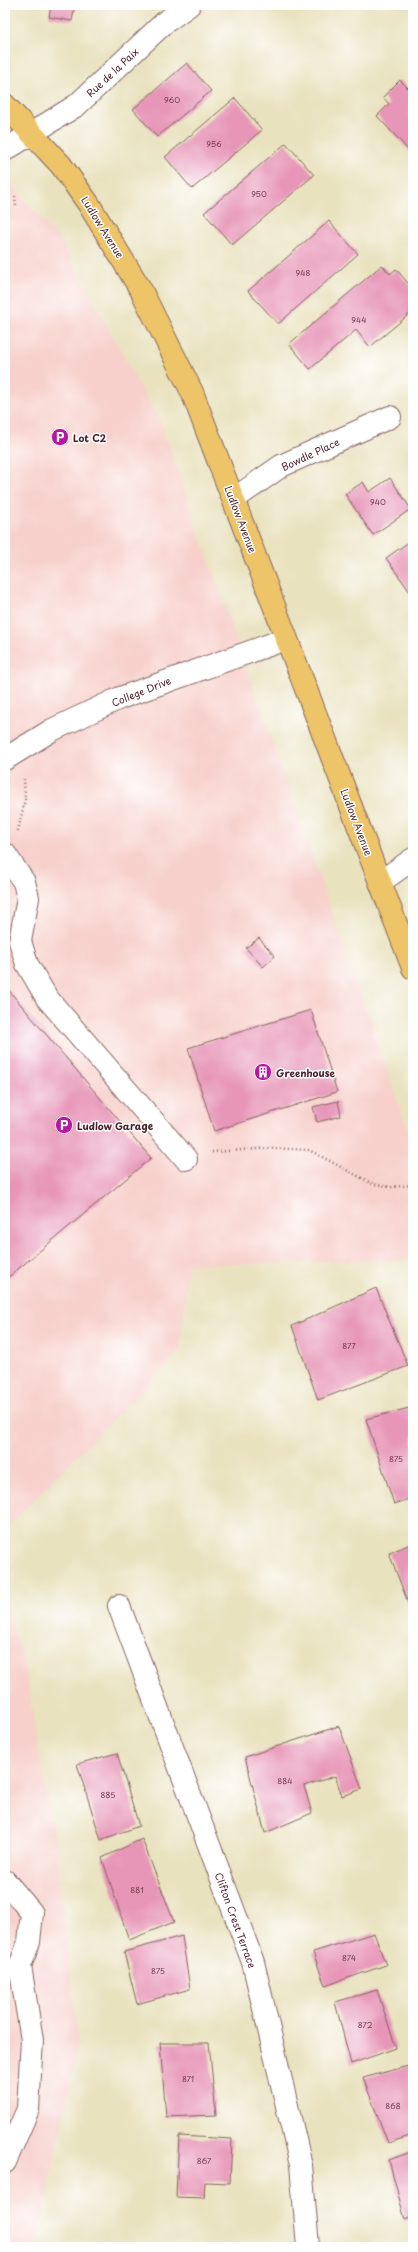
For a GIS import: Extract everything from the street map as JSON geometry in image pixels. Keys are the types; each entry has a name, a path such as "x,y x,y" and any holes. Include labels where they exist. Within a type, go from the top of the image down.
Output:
{"main road":[{"name":"Ludlow Avenue","path":"5,106 62,165 92,210 141,290 192,392 413,968"}],"street":[{"name":"Rue de la Paix","path":"5,150 77,105 164,23 189,5"},
{"name":"Bowdle Place","path":"234,499 281,466 390,417"},
{"name":"College Drive","path":"5,759 52,730 120,698 286,639"},
{"path":"11,846 28,898 20,941 27,964 47,998 186,1159"},
{"path":"380,882 413,859"},
{"name":"Clifton Crest Terrace","path":"119,1606 253,1962 301,2165 308,2247"},
{"path":"5,1880 32,1913 29,1942 20,1966 32,2040 28,2109 5,2162"}],"path":[{"path":"15,196 16,206"},
{"path":"11,846 25,799 24,779"},
{"path":"186,1159 216,1151 272,1148 309,1150 373,1184 392,1187 413,1185"},
{"path":"5,1287 11,1282"}],"shaded area":[{"path":"5,177 60,240 161,424 413,1145 413,1260 188,1265 180,1351 5,1529"},
{"path":"5,1600 24,1663 56,1850 78,2043 40,2233 32,2247 5,2247"}],"building":[{"path":"51,5 75,5 72,21 49,17"},
{"path":"187,63 211,91 157,137 133,109"},
{"path":"400,80 409,89 413,85 413,155 377,116 389,104 383,97"},
{"path":"235,98 262,130 192,189 165,157"},
{"path":"286,143 314,175 232,245 204,213"},
{"path":"329,221 358,254 278,324 248,291"},
{"path":"382,265 390,274 396,269 413,289 413,311 370,347 356,330 310,369 289,344"},
{"path":"390,478 411,509 373,535 345,494 363,482 369,492"},
{"path":"413,539 413,590 410,592 386,558"},
{"path":"259,938 275,956 263,967 246,948"},
{"name":"Ludlow Garage","path":"5,986 151,1158 5,1280"},
{"name":"Greenhouse","path":"311,1010 337,1092 214,1131 188,1048"},
{"path":"338,1101 341,1116 317,1122 313,1107"},
{"path":"376,1288 408,1366 318,1400 292,1326"},
{"path":"413,1407 413,1498 394,1504 366,1419"},
{"path":"413,1543 413,1616 389,1553"},
{"path":"339,1726 362,1789 342,1796 335,1776 304,1786 312,1813 265,1833 245,1757"},
{"path":"117,1753 139,1826 101,1840 77,1764"},
{"path":"142,1839 174,1922 129,1940 102,1858"},
{"path":"374,1933 386,1965 325,1986 313,1952"},
{"path":"182,1936 190,1989 137,2004 124,1952"},
{"path":"377,1990 396,2048 351,2064 335,2002"},
{"path":"160,2043 209,2043 216,2115 166,2117"},
{"path":"412,2065 413,2135 388,2143 363,2078"},
{"path":"179,2136 232,2139 230,2183 205,2182 204,2198 176,2197"},
{"path":"413,2151 413,2217 405,2220 389,2160"}],"place":[{"name":"Lot C2","path":"60,437"},
{"name":"Greenhouse","path":"263,1072"},
{"name":"Ludlow Garage","path":"64,1125"}]}
